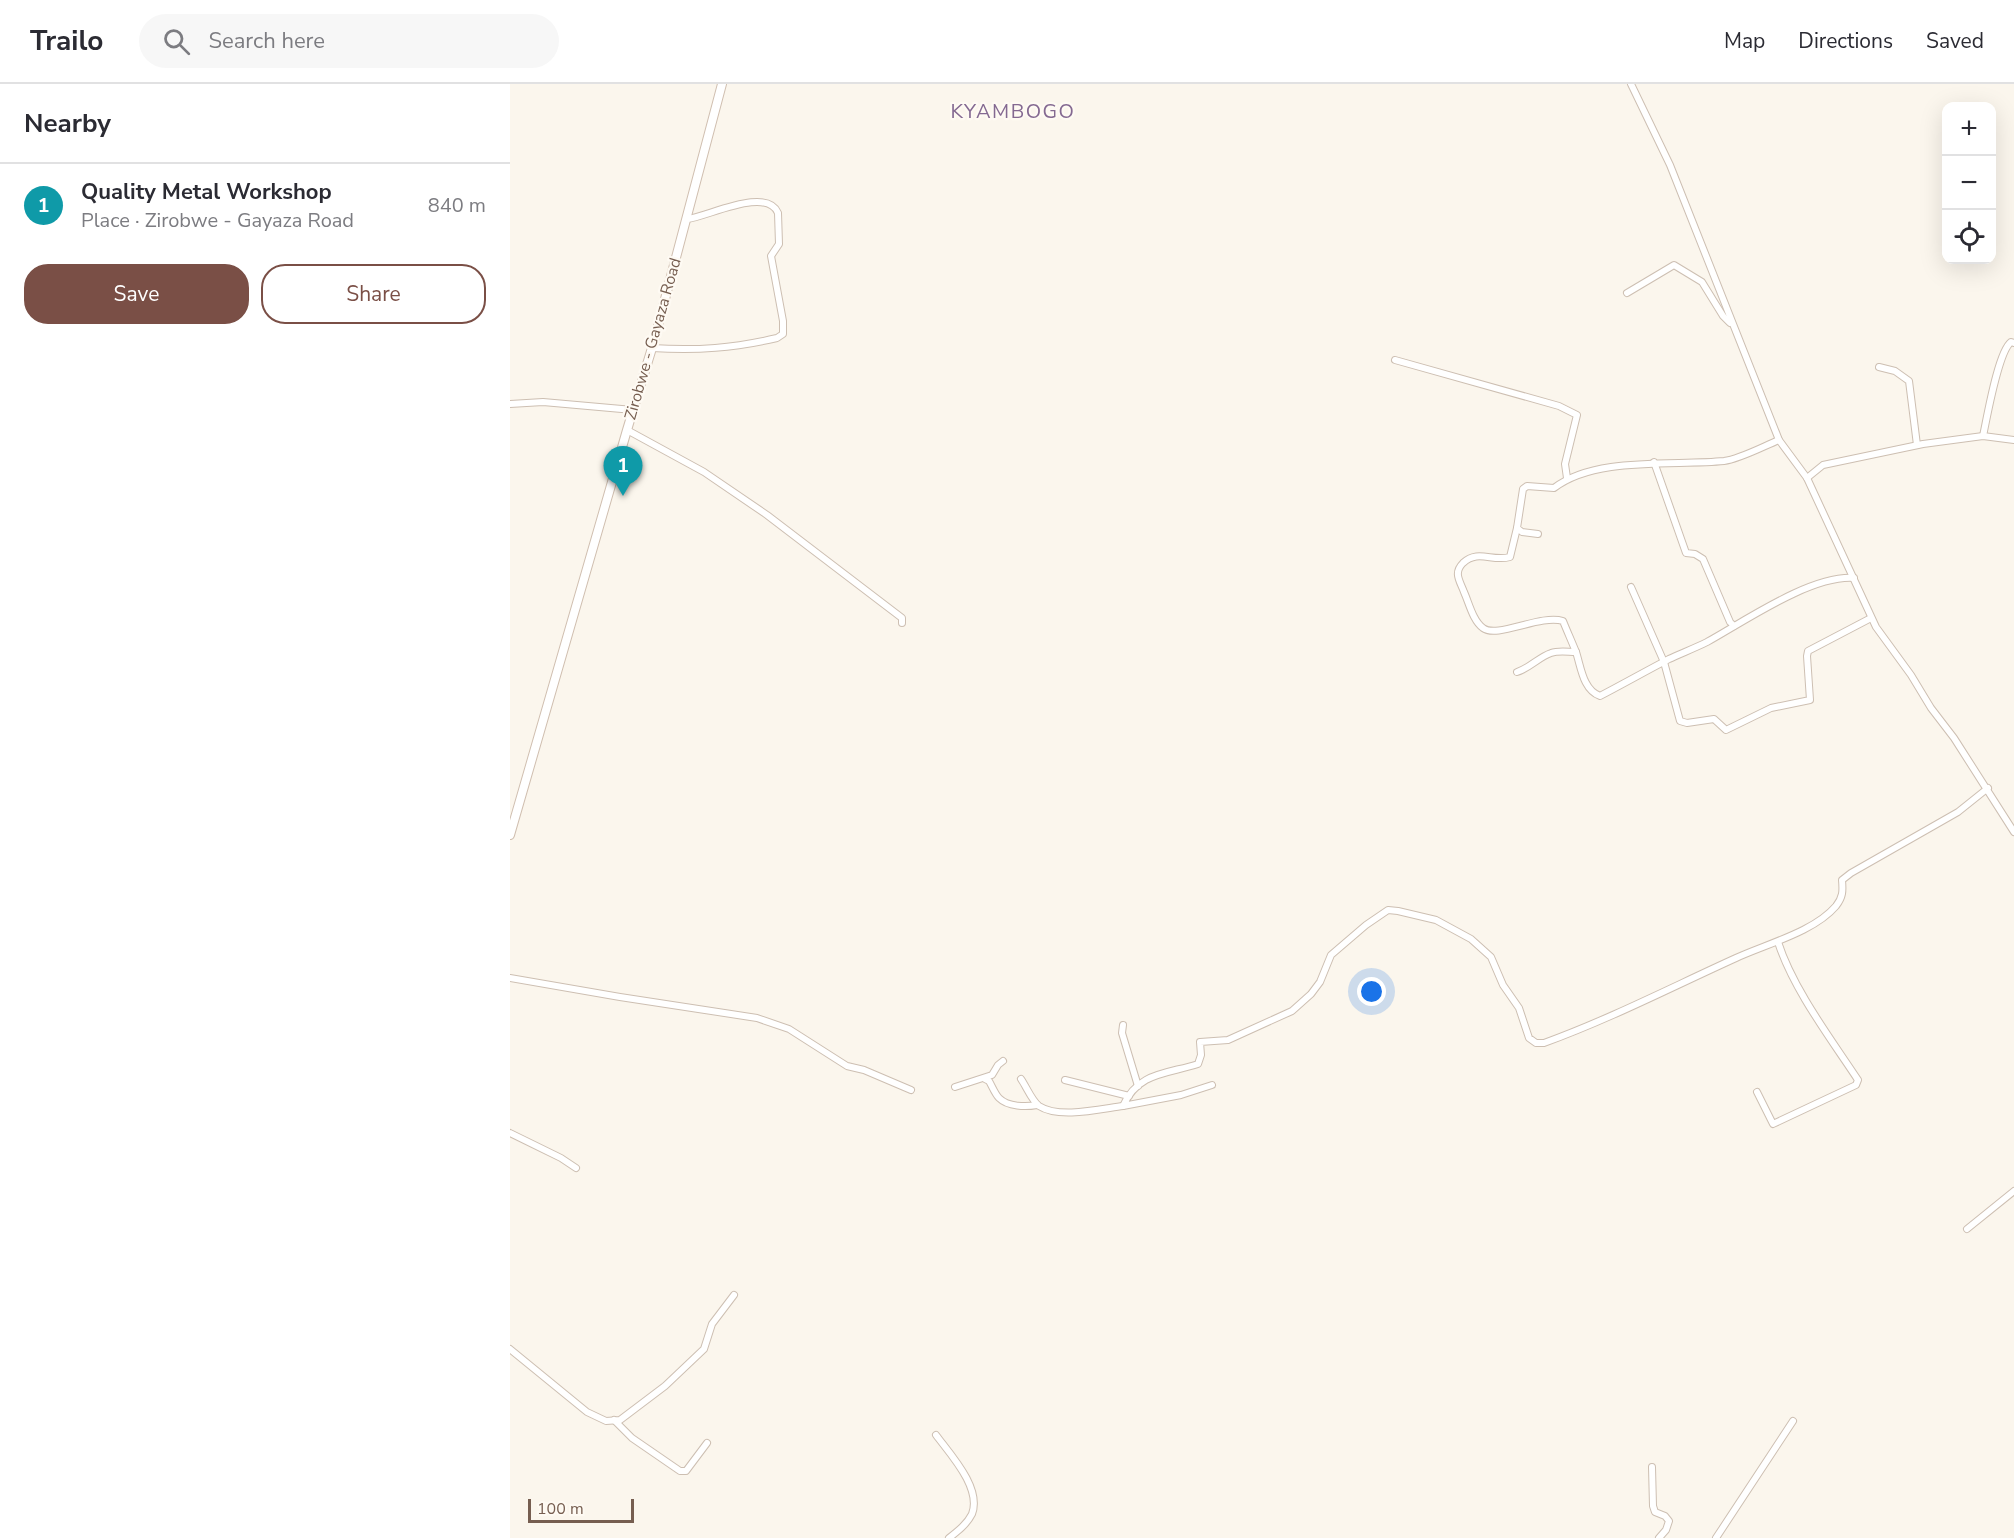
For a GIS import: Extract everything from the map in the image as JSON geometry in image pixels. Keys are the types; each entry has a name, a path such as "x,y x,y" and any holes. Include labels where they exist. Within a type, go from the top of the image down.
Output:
{"street":[{"name":"Zirobwe - Gayaza Road","path":"510,835 652,348 722,84"},
{"path":"1631,84 1670,165 1779,440 1807,478 1871,618 1911,675 1930,708 1954,738 1988,788 2014,831"},
{"path":"652,348 719,349 777,338 783,333 783,321 771,256 779,244 776,208 771,203 765,202 739,204 697,218 687,219"},
{"path":"1628,293 1674,265 1702,282 1723,316 1733,325"},
{"path":"1983,436 2001,360 2006,346 2010,342 2014,343"},
{"path":"1395,360 1558,406 1576,415 1565,464 1567,477"},
{"path":"1878,367 1895,371 1909,381 1917,445"},
{"path":"510,404 543,402 633,410"},
{"path":"627,430 704,472 767,515 883,602 902,618 902,623"},
{"path":"1807,478 1823,465 1917,445 1983,436 2014,440"},
{"path":"1779,440 1726,461 1654,462 1586,471 1567,477 1554,488 1527,486 1522,489 1517,528 1510,557 1504,559 1481,554 1469,557 1458,568 1457,575 1481,628 1490,632 1538,620 1563,621 1584,678 1593,694 1600,696 1706,643 1762,610 1820,583 1840,577 1854,578"},
{"path":"1654,462 1686,553 1695,554 1703,559 1730,622 1734,626"},
{"path":"1517,528 1522,532 1538,534"},
{"path":"1631,587 1664,662 1680,721 1687,723 1714,719 1726,730 1771,708 1810,700 1808,651 1871,618"},
{"path":"1517,672 1535,664 1549,653 1576,652"},
{"path":"1123,1106 1129,1096 1149,1077 1197,1064 1201,1055 1200,1042 1228,1040 1292,1011 1311,994 1320,982 1331,955 1388,910 1398,910 1436,920 1471,939 1491,957 1503,985 1520,1008 1529,1038 1536,1043 1544,1043 1605,1019 1756,948 1779,942 1811,925 1836,907 1843,895 1842,880 1851,873 1958,812 1988,788"},
{"path":"1757,1092 1773,1124 1856,1085 1858,1080 1809,1005 1785,962 1779,942"},
{"path":"510,978 757,1018 789,1029 847,1066 864,1070 911,1090"},
{"path":"1123,1025 1122,1033 1138,1086"},
{"path":"956,1087 985,1079 992,1075 1003,1061"},
{"path":"1021,1078 1037,1105"},
{"path":"985,1079 989,1081 999,1098 1010,1104 1027,1107 1037,1105 1062,1113 1123,1106 1181,1095 1212,1085"},
{"path":"1065,1080 1129,1096"},
{"path":"510,1133 561,1158 576,1168"},
{"path":"1966,1229 2014,1191"},
{"path":"510,1349 587,1412 601,1419 624,1418 688,1366 704,1349 712,1324 734,1295"},
{"path":"614,1420 632,1438 680,1471 686,1471 707,1443"},
{"path":"1716,1538 1793,1420"},
{"path":"936,1435 969,1481 973,1500 971,1515 966,1523 949,1538"},
{"path":"1652,1467 1653,1506 1655,1512 1665,1516 1669,1521 1666,1530 1659,1538"}],"place":[{"name":"Quality Metal Workshop","path":"623,496"}],"district":[{"name":"KYAMBOGO","path":"1013,111"}]}
